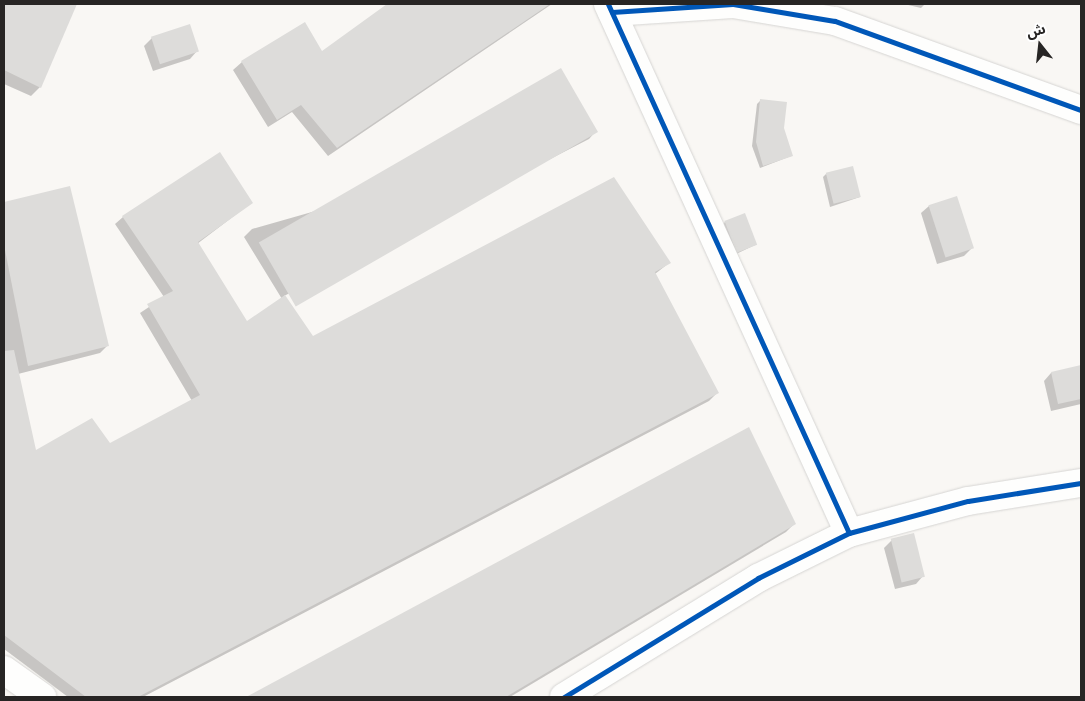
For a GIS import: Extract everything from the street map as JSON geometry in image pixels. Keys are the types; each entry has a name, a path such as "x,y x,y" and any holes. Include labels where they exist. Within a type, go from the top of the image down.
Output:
{"street":[{"path":"849,533 610,8 734,4 836,21 1081,110"},
{"path":"564,697 758,578 849,533 968,501 1081,483"},
{"path":"4,670 42,697"}],"building":[{"path":"4,4 77,4 41,88 4,70"},
{"path":"387,4 550,4 337,148 301,105 277,120 241,61 305,22 322,51"},
{"path":"190,24 199,52 160,64 151,37"},
{"path":"561,68 598,132 296,307 259,242"},
{"path":"760,99 787,102 784,128 793,156 763,166 756,142"},
{"path":"220,152 253,203 198,242 247,321 285,295 313,336 614,177 671,263 655,272 719,393 138,697 86,697 4,635 4,351 14,350 36,450 92,418 110,443 200,395 147,304 173,291 122,216"},
{"path":"853,166 861,197 834,204 826,173"},
{"path":"70,186 109,346 28,366 4,245 4,202"},
{"path":"957,196 974,248 945,258 928,205"},
{"path":"745,213 757,245 737,253 724,221"},
{"path":"1081,365 1081,399 1058,404 1051,372"},
{"path":"749,427 796,524 506,697 246,697"},
{"path":"914,533 925,577 902,582 891,539"}],"cycle path":[{"path":"608,4 849,533"},
{"path":"612,12 733,4 835,21 1081,110"},
{"path":"564,697 758,578 849,533 968,501 1081,483"}]}
